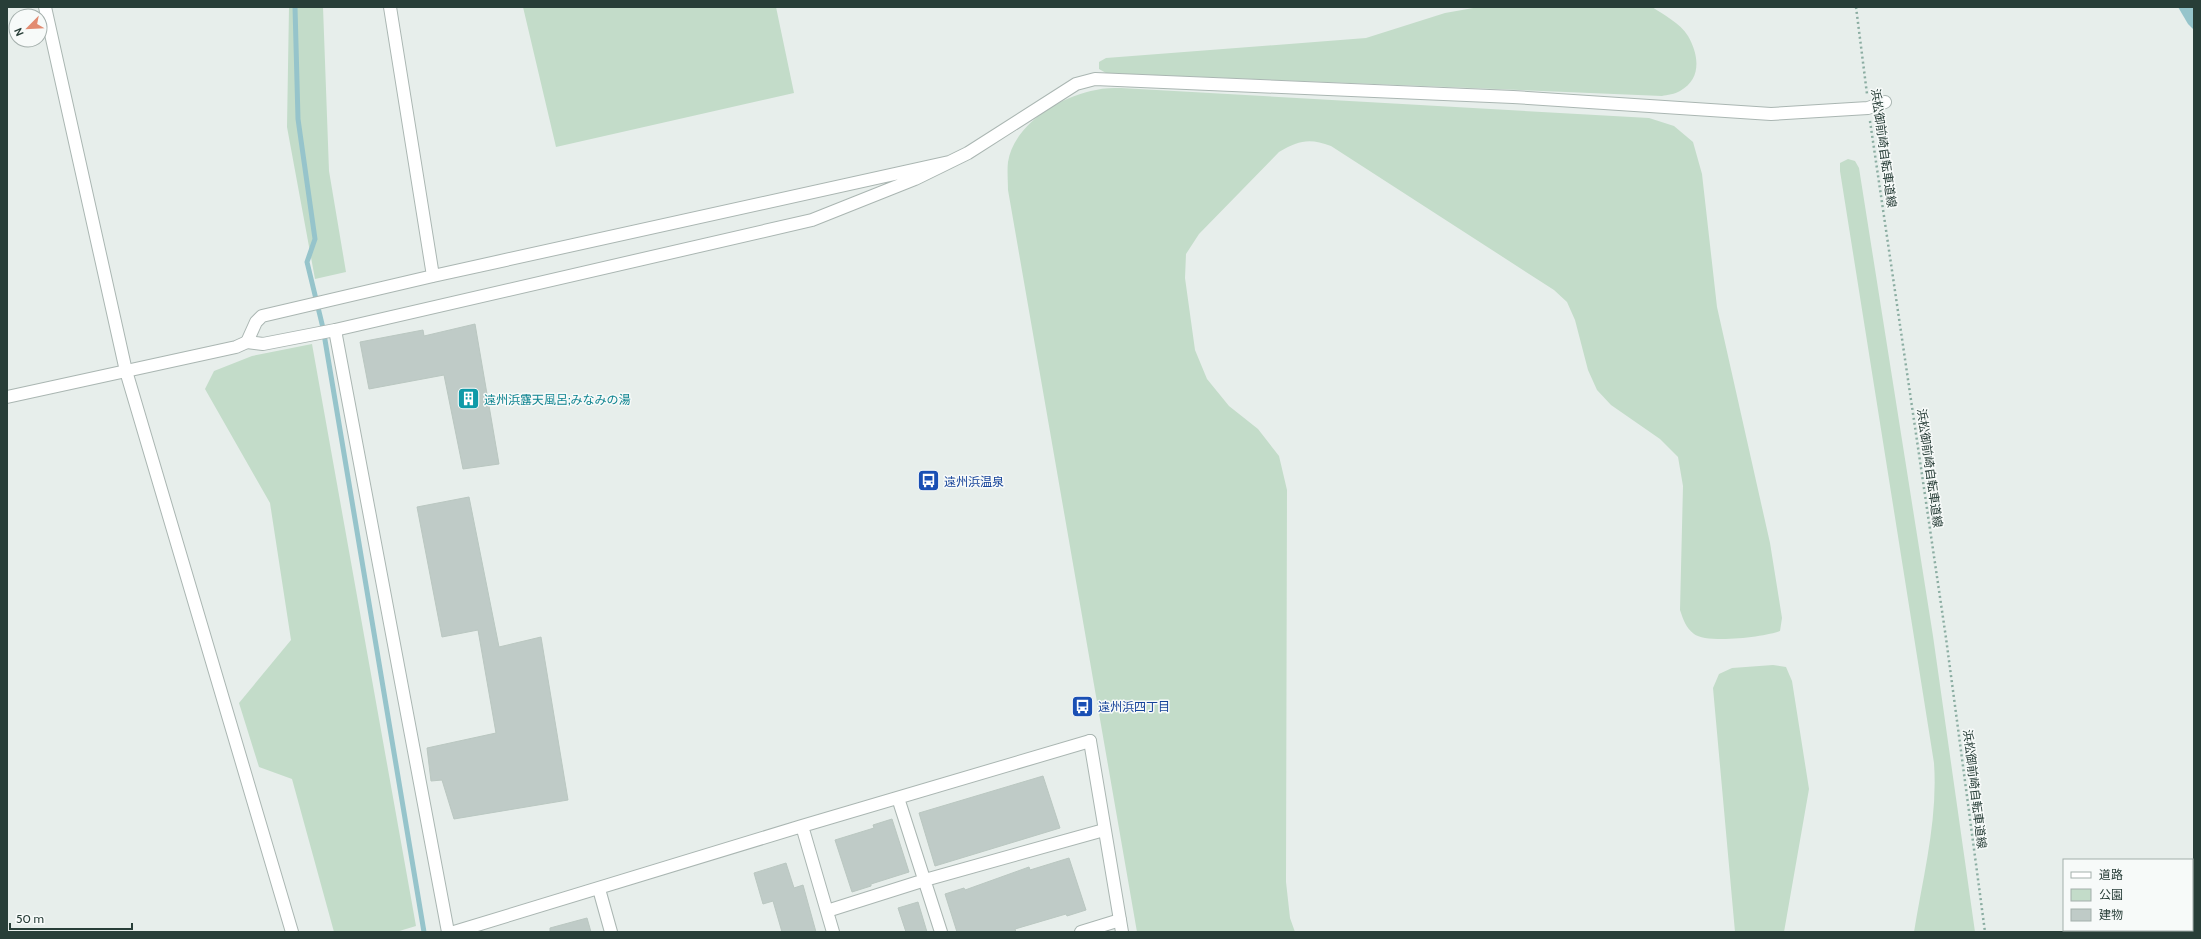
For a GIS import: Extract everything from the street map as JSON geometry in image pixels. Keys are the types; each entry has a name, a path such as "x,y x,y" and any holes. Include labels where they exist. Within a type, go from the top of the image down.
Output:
{"street":[{"path":"45,7 126,371 292,932"},
{"path":"390,7 433,276"},
{"path":"7,397 236,347 247,342 262,344 335,330 812,220 915,179 968,153 1076,84 1095,79 1513,97 1771,114 1868,108 1885,102"},
{"path":"247,342 256,322 262,316 433,276 949,162"},
{"path":"335,330 448,932"},
{"path":"454,932 802,826 1090,741 1121,926 1081,932"},
{"path":"898,798 941,932"},
{"path":"802,826 833,932"},
{"path":"827,910 924,880 1104,830"},
{"path":"599,889 612,932"}],"path":[{"name":"浜松御前崎自転車道線","path":"1856,7 1868,108 1946,638 1985,932"}],"green space":[{"path":"289,7 323,7 329,171 346,272 315,279 287,127"},
{"path":"523,7 776,7 794,93 556,147"},
{"path":"1479,7 1652,7 1667,16 1685,31 1692,43 1696,59 1695,73 1687,86 1680,91 1662,96 1106,73 1099,69 1099,62 1106,58 1366,38 1445,13"},
{"path":"1121,88 1649,118 1674,126 1693,142 1702,174 1717,307 1770,543 1782,618 1780,631 1750,637 1711,639 1694,634 1687,626 1680,610 1683,486 1678,457 1660,439 1611,405 1597,390 1588,370 1575,320 1567,302 1554,290 1331,146 1324,143 1311,141 1293,145 1279,152 1199,234 1186,254 1185,278 1195,350 1207,379 1229,406 1258,429 1279,456 1287,490 1286,882 1290,918 1295,932 1137,932 1008,190 1008,162 1012,148 1019,136 1029,124 1054,105 1068,98 1082,93 1102,89"},
{"path":"1848,159 1855,161 1859,168 1933,636 1975,932 1914,932 1932,827 1935,784 1934,763 1840,171 1840,163"},
{"path":"312,344 416,926 396,932 334,932 292,779 259,767 239,703 291,640 270,503 205,389 214,371 252,356"},
{"path":"1773,665 1786,667 1792,681 1809,789 1784,932 1735,932 1713,688 1719,674 1732,668"}],"water":[{"path":"2178,7 2194,7 2194,30 2188,24"}],"building":[{"path":"475,324 499,464 463,469 444,375 369,389 360,342 423,330 424,336"},
{"path":"469,497 499,647 541,637 568,800 454,819 442,780 431,781 427,748 496,733 478,630 442,637 417,507"},
{"path":"1043,776 1060,828 935,866 919,813"},
{"path":"892,819 909,872 871,884 871,886 852,892 835,840 874,828 873,825"},
{"path":"1069,858 1086,910 1067,916 1066,914 1015,929 1016,932 957,932 945,894 964,888 965,890 1029,867 1030,870"},
{"path":"786,863 794,888 803,885 816,932 782,932 773,901 763,904 754,873"},
{"path":"918,902 927,932 906,932 898,908"},
{"path":"587,918 591,932 550,932 550,928"}],"waterway":[{"path":"295,7 298,119 315,239 307,262 323,328 424,932"}],"place":[{"name":"遠州浜露天風呂;みなみの湯","path":"468,399"},
{"name":"遠州浜温泉","path":"928,481"},
{"name":"遠州浜四丁目","path":"1083,706"}]}
